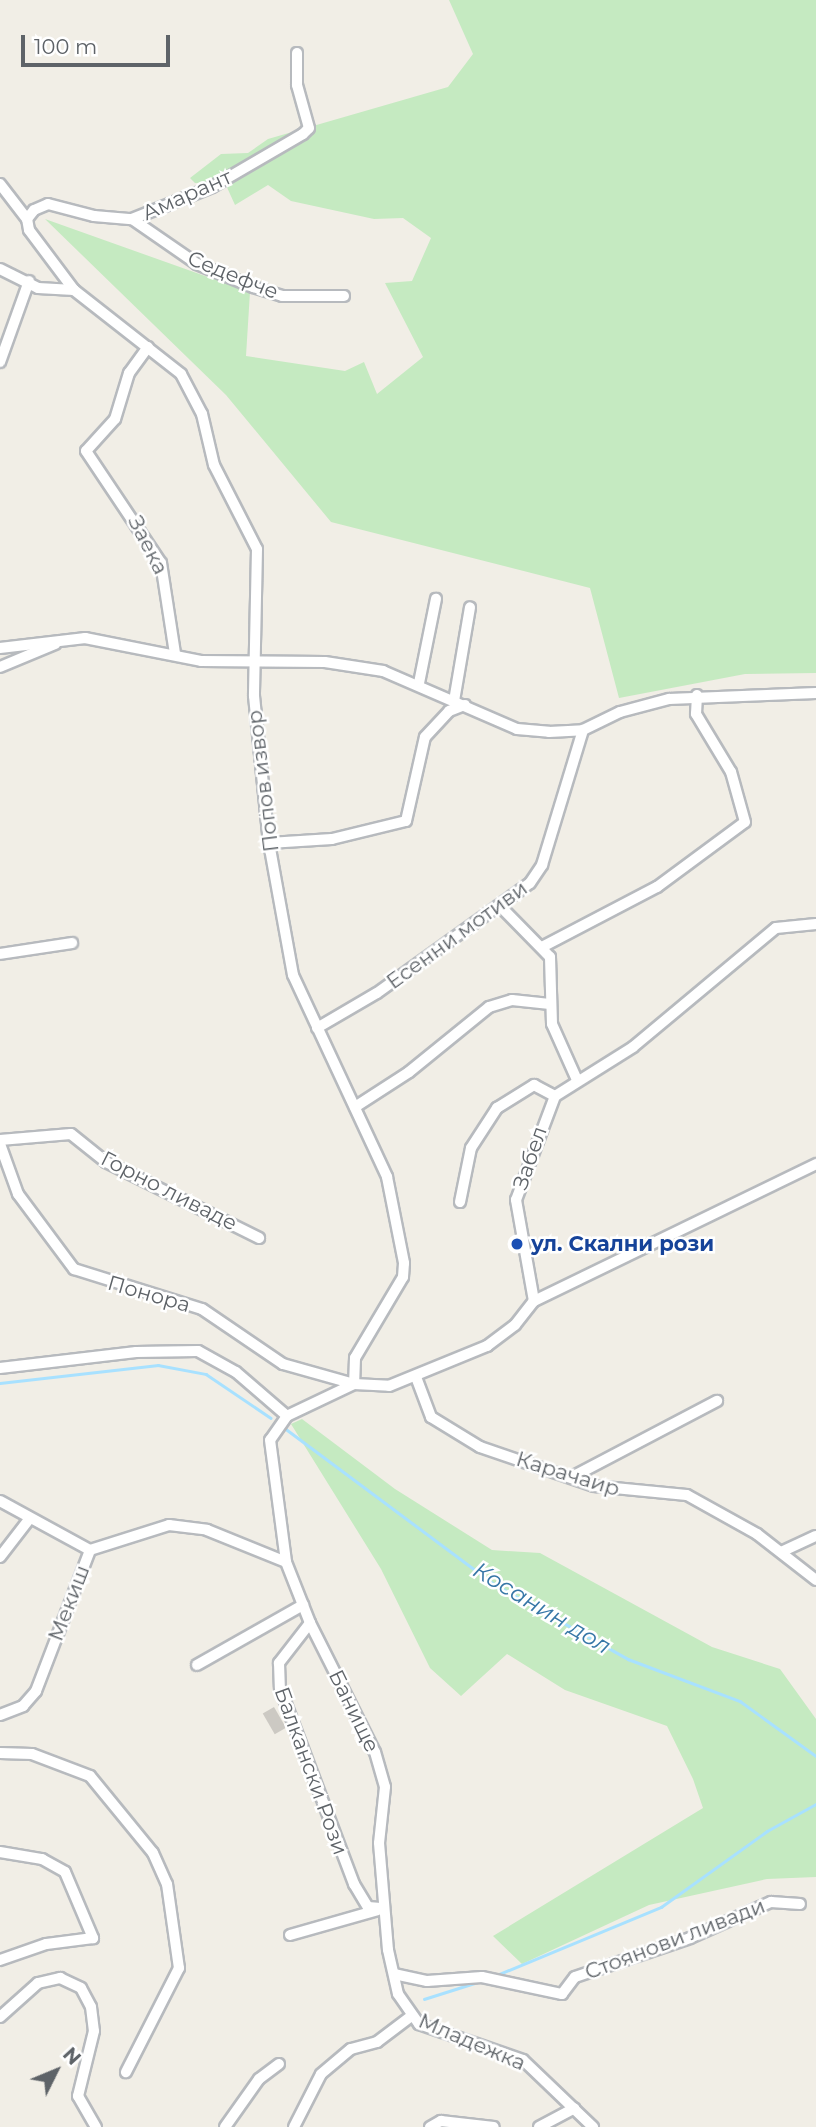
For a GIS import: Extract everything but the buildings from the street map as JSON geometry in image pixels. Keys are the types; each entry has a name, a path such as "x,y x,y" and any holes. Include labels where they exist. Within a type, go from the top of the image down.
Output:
{"street":[{"name":"Амарант","path":"27,219 48,204 94,216 132,219 212,187 303,134 309,128 297,85 297,53"},
{"path":"0,184 27,219 34,239 74,290"},
{"name":"Седефче","path":"132,219 197,264 253,287 303,298 344,296"},
{"path":"0,269 29,281 38,288 74,290"},
{"path":"0,362 29,281"},
{"name":"Попов извор","path":"74,290 148,347 188,384 214,466 257,549 252,660 269,843 293,975 387,1177 404,1263 402,1277 355,1359 354,1384"},
{"name":"Заека","path":"148,347 129,373 115,419 86,451 161,563 175,653"},
{"path":"419,684 436,599"},
{"path":"269,843 332,839 406,821 425,737 459,703 470,607"},
{"path":"0,648 55,644 85,638 175,653 201,661 325,662 419,684 517,729 583,730 620,712 697,695 816,693"},
{"path":"0,667 55,644"},
{"path":"542,947 657,887 745,822 732,772 696,714 697,695"},
{"name":"Есенни мотиви","path":"317,1028 501,907 542,864 583,730"},
{"path":"501,907 542,947 553,967 550,1004 562,1052 577,1080"},
{"path":"460,1202 471,1148 497,1108 534,1085 555,1096 633,1047 776,928 816,924"},
{"path":"0,954 72,943"},
{"path":"355,1107 409,1072 489,1007 512,1000 550,1004"},
{"name":"Забел","path":"534,1301 516,1200 555,1096"},
{"name":"Горно ливаде","path":"0,1142 71,1134 106,1162 259,1238"},
{"name":"Понора","path":"0,1142 19,1194 74,1269 202,1309 283,1364 354,1384"},
{"path":"0,1368 136,1352 198,1351 236,1372 287,1416 354,1384 389,1386 416,1377 501,1337 534,1301 816,1164"},
{"name":"Карачаир","path":"416,1377 428,1412 457,1434 572,1477 635,1494 687,1495 781,1552 816,1580"},
{"path":"572,1477 717,1401"},
{"name":"Банище","path":"287,1416 270,1440 286,1562 310,1623 380,1769 384,1908 394,1975 410,2017"},
{"path":"0,1500 90,1550"},
{"path":"0,1557 30,1518"},
{"name":"Мекиш","path":"0,1715 23,1706 36,1692 90,1550 169,1525 207,1530 286,1562"},
{"path":"781,1552 816,1536"},
{"path":"197,1665 303,1605"},
{"name":"Балкански Рози","path":"310,1623 279,1663 280,1688 354,1884 368,1907 384,1908"},
{"path":"0,1753 32,1754 90,1776 153,1853 167,1884 179,1968 126,2072"},
{"path":"0,1852 42,1859 65,1872 93,1938 46,1944 0,1960"},
{"name":"Стоянови ливади","path":"394,1975 427,1981 482,1977 562,1993 575,1977 690,1938 771,1902 800,1904"},
{"path":"290,1935 384,1908"},
{"path":"0,2017 38,1983 60,1978 81,1988 94,2019 78,2089 96,2127"},
{"path":"294,2127 321,2074 351,2049 377,2042 410,2017"},
{"name":"Младежка","path":"410,2017 523,2060 593,2127"},
{"path":"225,2127 259,2080 279,2063"},
{"path":"539,2127 574,2108"},
{"path":"430,2127 441,2121 494,2127"}],"green space":[{"path":"449,0 816,0 816,673 745,674 619,698 590,588 331,522 226,395 45,219 250,292 246,356 345,371 364,362 377,394 423,357 385,283 412,281 431,238 403,218 374,219 291,201 268,185 235,205 225,183 195,183 190,178 221,154 248,153 268,139 448,87 473,54"},
{"path":"302,1419 395,1489 492,1550 540,1553 712,1647 780,1669 816,1719 816,1877 767,1879 649,1905 522,1964 493,1936 703,1808 693,1779 667,1726 565,1690 507,1654 461,1696 430,1668 381,1569 291,1424"}],"waterway":[{"name":"Косанин дол","path":"0,1383 158,1365 206,1374 271,1418"},
{"name":"Косанин дол","path":"286,1429 494,1584 628,1659 740,1701 816,1756"},
{"path":"497,1975 661,1907 767,1831 816,1804"},
{"path":"424,1999 481,1981"}],"place":[{"name":"ул. Скални рози","path":"517,1244"}]}
